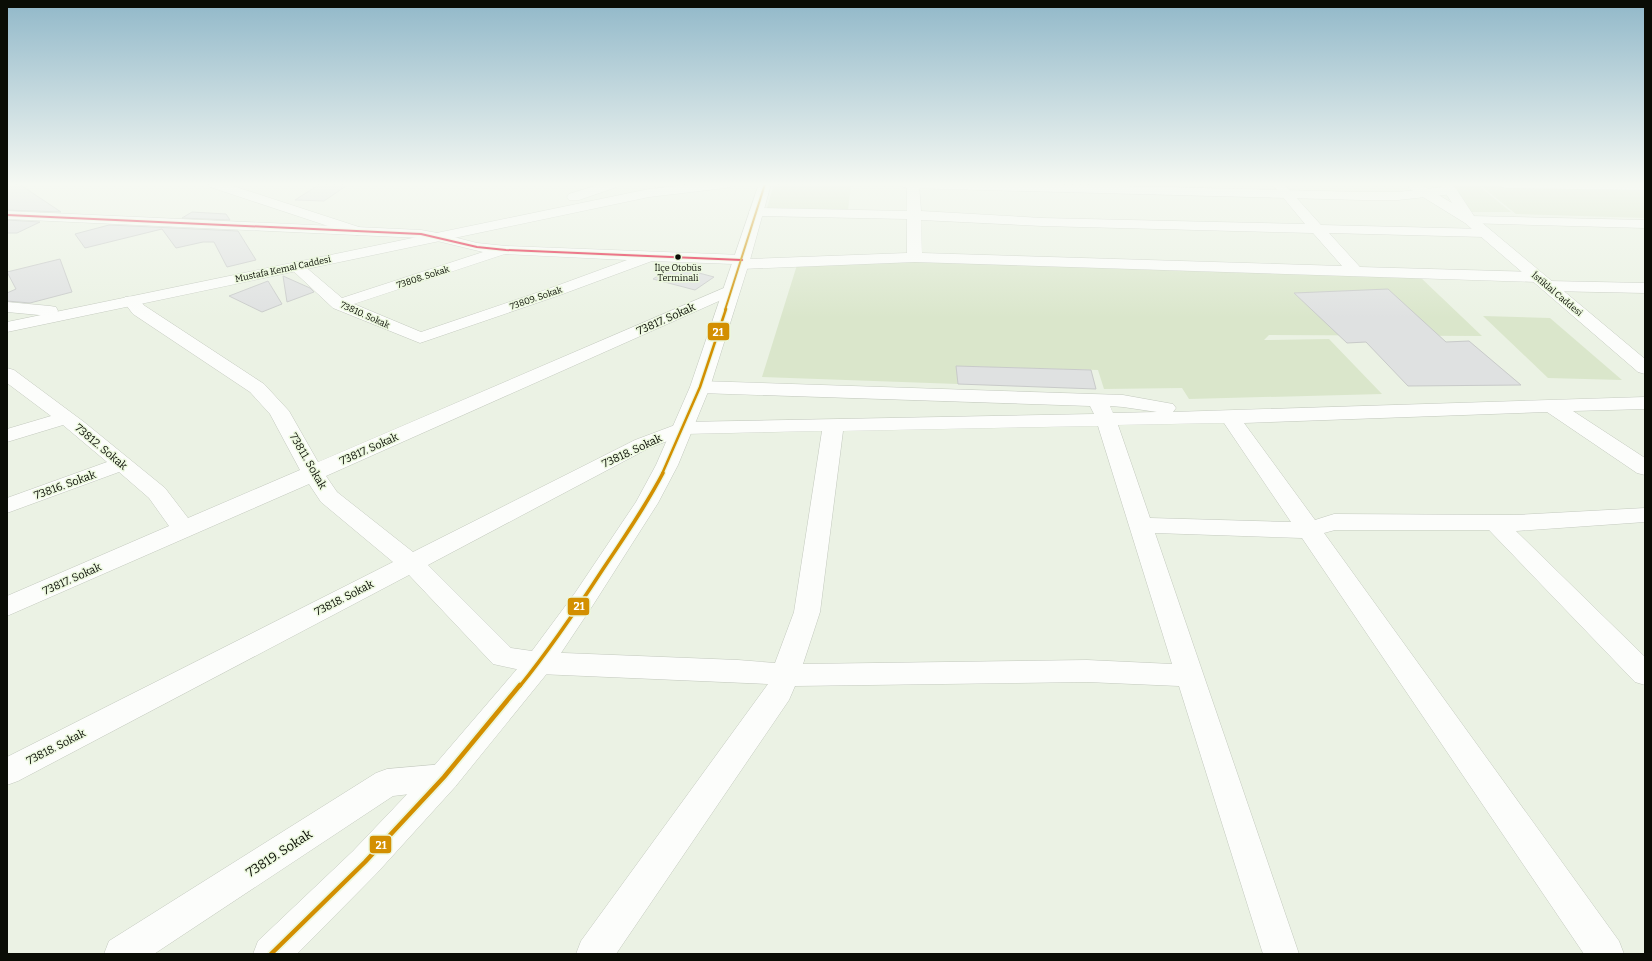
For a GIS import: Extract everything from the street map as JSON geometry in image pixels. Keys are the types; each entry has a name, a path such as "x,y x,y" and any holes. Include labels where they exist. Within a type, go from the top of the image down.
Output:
{"street":[{"path":"310,229 421,234 477,247 506,250 651,256 742,262 915,257 1355,271 1645,288"},
{"path":"350,229 357,231"},
{"name":"Mustafa Kemal Caddesi","path":"7,320 444,229"},
{"name":"Mustafa Kemal Caddesi","path":"7,327 477,229"},
{"path":"271,954 365,862 444,777 539,663 584,599 647,504 667,465 700,387 731,290 742,262 751,229"},
{"path":"914,229 915,257"},
{"path":"1279,229 1485,233"},
{"name":"İstiklal Caddesi","path":"1480,229 1645,368"},
{"path":"1318,230 1355,271"},
{"name":"73808. Sokak","path":"339,304 506,250"},
{"name":"73809. Sokak","path":"420,338 554,292 651,256"},
{"name":"73810. Sokak","path":"297,267 339,304 420,338"},
{"name":"73817. Sokak","path":"7,607 731,290"},
{"name":"73811. Sokak","path":"131,301 139,310 257,388 280,411 313,474 329,497 411,563 503,657 539,663 738,671 785,675 1087,671 1190,676"},
{"path":"7,307 50,311"},
{"name":"73812. Sokak","path":"7,374 66,418 157,493 184,530"},
{"path":"700,387 1230,417 1645,403"},
{"path":"1551,406 1645,468"},
{"path":"683,428 833,426 1102,410"},
{"path":"1102,410 1281,954"},
{"path":"1230,417 1606,954"},
{"path":"7,436 66,418"},
{"path":"594,954 780,692 807,612 833,426"},
{"name":"73818. Sokak","path":"7,772 642,444 683,428"},
{"name":"73816. Sokak","path":"7,506 122,464"},
{"path":"1141,525 1309,530 1334,522 1495,522 1645,515"},
{"path":"1495,522 1645,674"},
{"name":"73819. Sokak","path":"122,954 387,783 444,777"}],"green space":[{"path":"904,261 1220,272 1419,276 1482,336 1269,335 1264,340 1329,339 1382,394 1189,399 1182,388 1104,389 1098,370 957,366 958,384 762,377 797,265"},
{"path":"1483,316 1550,318 1622,380 1548,378"}],"building":[{"path":"7,229 26,229 17,233 7,233"},
{"path":"94,229 192,229 238,231 256,260 227,267 214,242 203,242 176,248 162,229 85,248 75,234"},
{"path":"60,259 72,292 30,303 7,301 7,293 16,289 7,272"},
{"path":"673,266 714,277 695,290 653,279"},
{"path":"283,276 310,288 314,292 287,302"},
{"path":"268,281 282,304 262,312 229,296"},
{"path":"1388,289 1446,342 1469,341 1521,385 1408,386 1366,342 1347,343 1294,293"},
{"path":"956,366 1091,370 1096,389 958,384"}],"transit line":[{"path":"309,229 421,234 477,247 506,250 742,260"},
{"name":"21","path":"271,954 365,862 444,777 539,663 584,599 647,503 667,465 700,387 751,229"}],"place":[{"name":"İlçe Otobüs Terminali","path":"678,257"}]}
